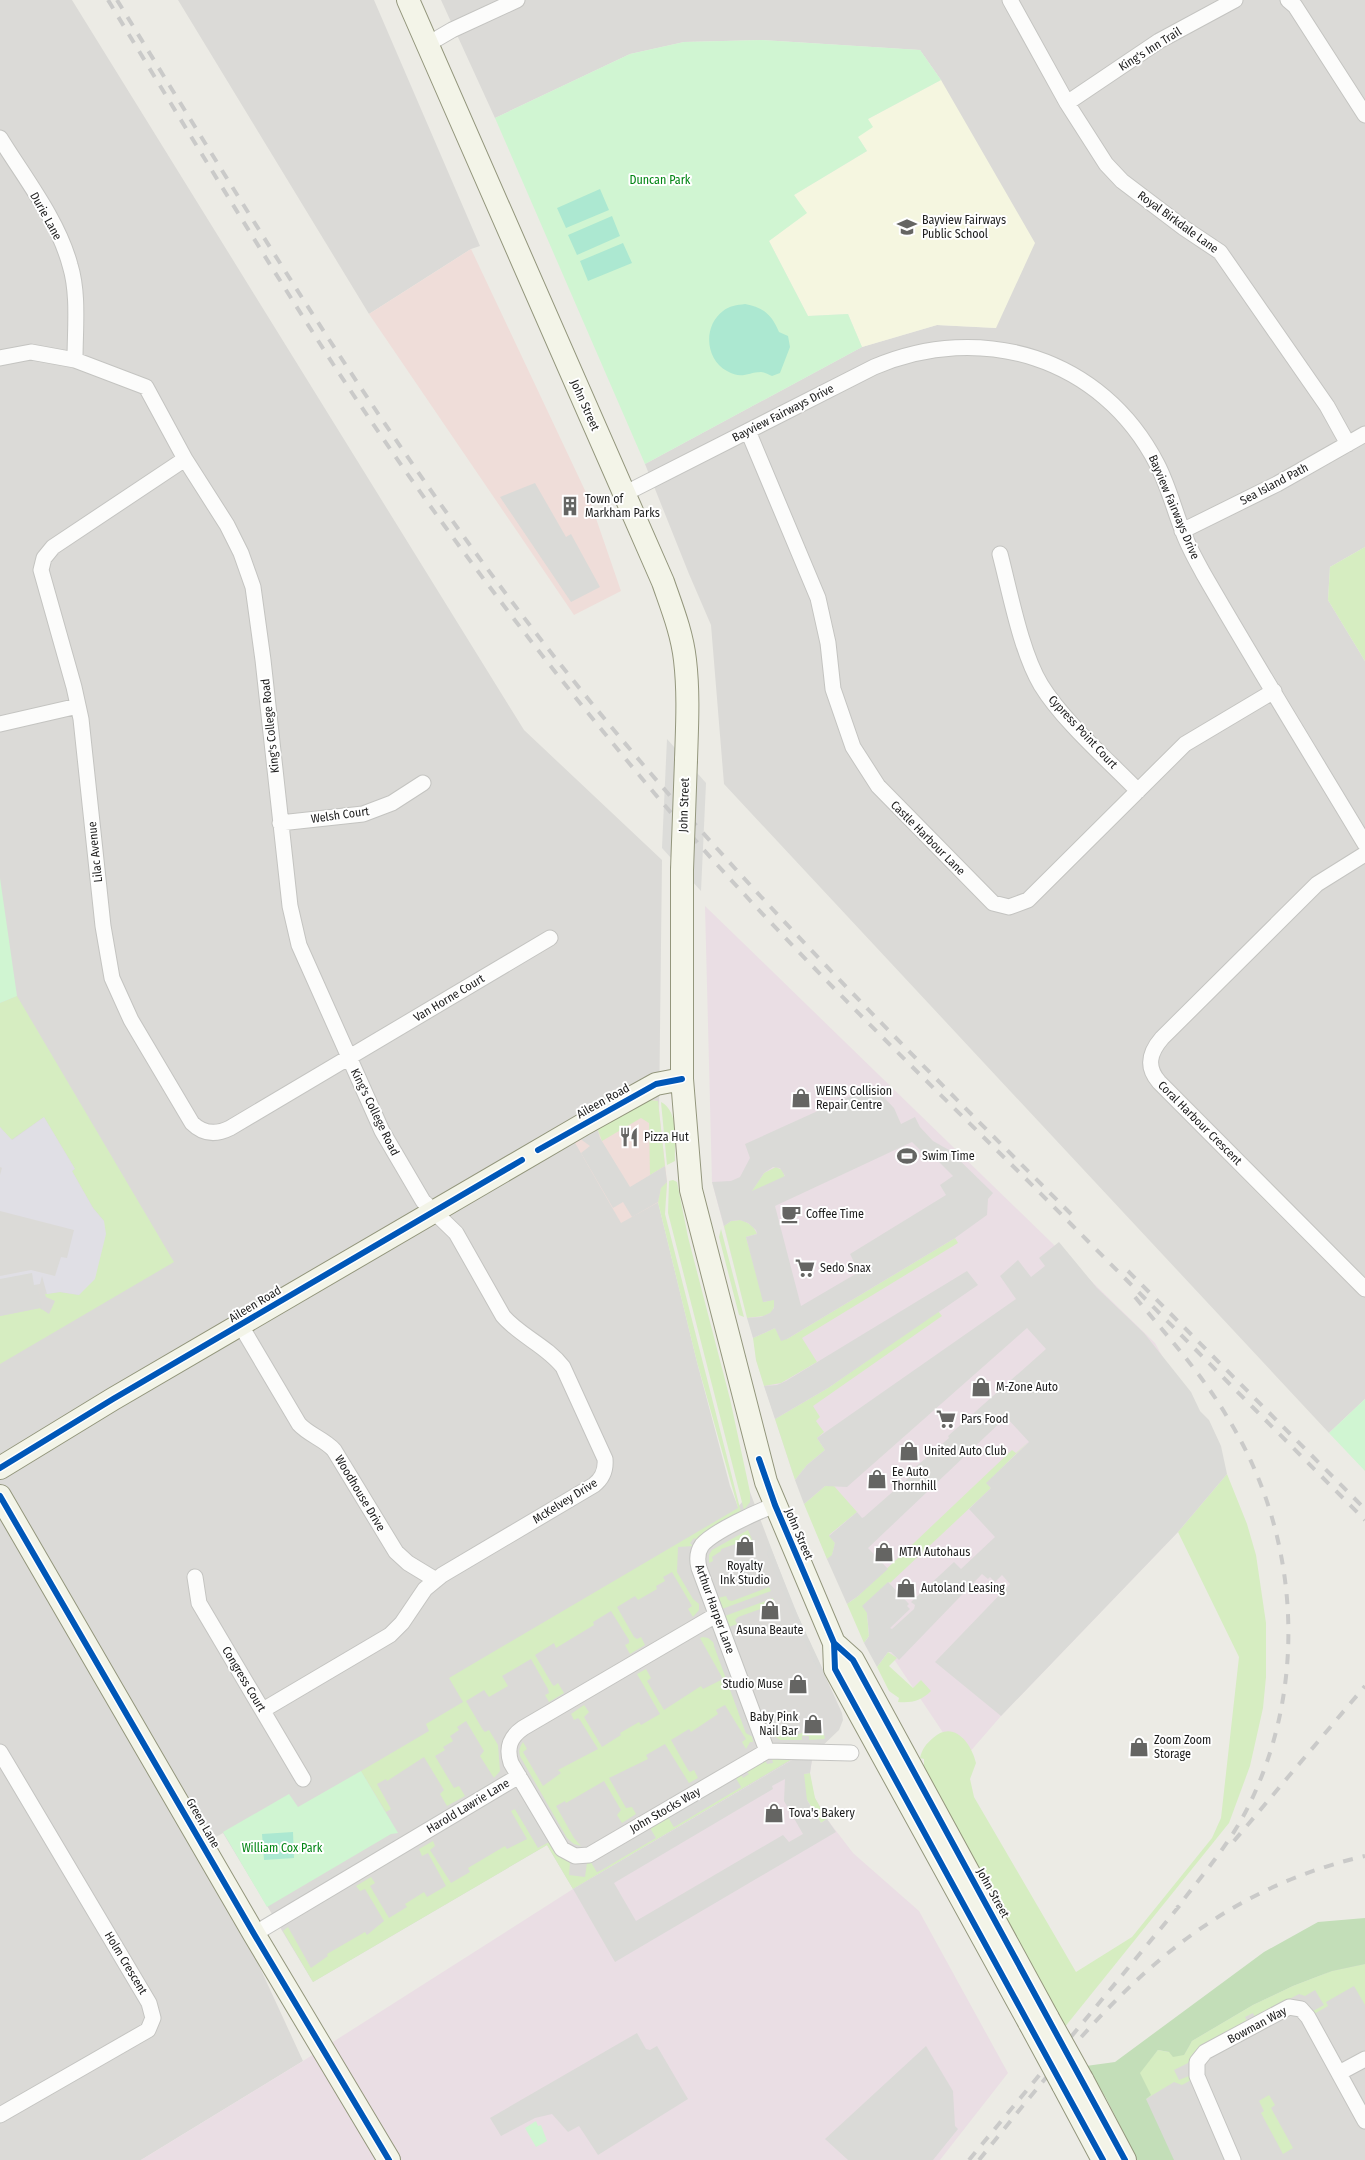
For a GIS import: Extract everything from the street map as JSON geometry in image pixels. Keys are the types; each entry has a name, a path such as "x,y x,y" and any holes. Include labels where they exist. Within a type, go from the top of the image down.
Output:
{"main road":[{"name":"John Street","path":"408,0 663,582 680,636 688,685 682,870 682,1079 691,1190 759,1459 775,1505 834,1643 835,1669 1073,2082 1125,2160"},
{"name":"Aileen Road","path":"0,1468 113,1399 241,1326 433,1211 656,1084 682,1079"},
{"name":"Green Lane","path":"0,1496 254,1934 388,2160"},
{"name":"John Street","path":"1073,2082 1103,2160"}],"street":[{"path":"428,44 452,30 516,0"},
{"name":"Royal Birkdale Lane","path":"1010,0 1067,103 1106,164 1122,180 1177,223 1220,252 1327,406 1348,444"},
{"name":"King's Inn Trail","path":"1067,103 1159,41 1236,0"},
{"path":"1288,0 1295,6 1365,115"},
{"name":"Durie Lane","path":"0,139 57,232 70,266 74,299 75,360"},
{"name":"Bayview Fairways Drive","path":"624,494 874,368 902,356 935,349 963,346 992,348 1043,361 1079,378 1116,408 1138,433 1157,464 1182,531 1204,574 1365,844"},
{"name":"King's College Road","path":"0,358 31,352 75,360 146,387 185,459 226,524 241,553 253,588 263,660 290,906 299,945 385,1136 423,1201 433,1211"},
{"name":"Castle Harbour Lane","path":"748,431 818,598 828,643 833,688 853,747 878,786 993,903 1009,907 1028,900 1185,744 1274,691"},
{"name":"Sea Island Path","path":"1182,531 1277,484 1365,434"},
{"name":"Lilac Avenue","path":"185,459 53,548 44,558 42,576 78,706 103,926 112,978 131,1020 192,1124 208,1133 225,1131 349,1057"},
{"name":"Cypress Point Court","path":"1000,554 1026,649 1040,684 1061,712 1138,791"},
{"path":"0,724 78,706"},
{"name":"Welsh Court","path":"280,823 363,814 392,803 423,783"},
{"name":"Coral Harbour Crescent","path":"1365,854 1317,884 1158,1042 1151,1053 1150,1064 1154,1076 1159,1082 1365,1289"},
{"name":"Van Horne Court","path":"349,1057 550,938"},
{"name":"McKelvey Drive","path":"263,1710 390,1635 402,1623 421,1594 436,1580 594,1485 603,1476 605,1463 563,1367 555,1358 514,1327 503,1316 456,1234 433,1211"},
{"name":"Woodhouse Drive","path":"241,1326 299,1424 334,1450 396,1552 408,1563 436,1580"},
{"name":"Arthur Harper Lane","path":"767,1751 698,1564 698,1554 701,1546 746,1517 775,1505"},
{"name":"Congress Court","path":"195,1577 199,1603 303,1779"},
{"name":"Harold Lawrie Lane","path":"254,1934 519,1776 511,1763 508,1751 512,1739 520,1730 716,1615"},
{"path":"767,1751 851,1753"},
{"name":"John Stocks Way","path":"519,1776 562,1849 570,1855 580,1857 593,1853 767,1751"},
{"name":"Holm Crescent","path":"0,1752 149,2003 153,2018 148,2030 0,2115"},
{"name":"Bowman Way","path":"1233,2160 1196,2072 1197,2062 1203,2054 1286,2008 1295,2007 1304,2011 1365,2121"},
{"path":"1339,2073 1365,2059"}],"shaded area":[{"path":"0,0 72,0 524,730 662,860 658,1202 697,1362 730,1486 738,1507 750,1492 792,1603 842,1713 843,1720 839,1730 817,1751 812,1760 807,1758 792,1760 573,1889 547,1845 313,1982 223,1833 203,1844 303,2061 141,2160 0,2160"},
{"path":"178,0 374,0 480,246 471,249 369,314"},
{"path":"441,0 1365,0 1365,547 1330,567 1328,600 1365,661 1365,1399 1329,1433 724,784 711,625 645,464 862,347 937,325 996,328 941,80 920,50 761,40 684,42 630,54 495,118"},
{"name":"Bayview Fairways Public School","path":"941,80 1035,243 996,328 937,325 862,347 848,314 808,316 769,241 806,213 794,195 867,151 858,137 868,119"},
{"path":"471,249 590,501 621,591 574,615 369,314"},
{"path":"535,483 566,537 571,534 600,587 571,602 500,497"},
{"path":"705,906 1155,1343 1227,1474 1178,1532 1001,1716 962,1761 827,1559 791,1468 756,1360 755,1345 712,1182"},
{"path":"869,1082 894,1108 901,1124 915,1117 920,1127 933,1141 949,1150 993,1193 988,1199 987,1215 955,1238 787,1339 781,1341 775,1328 753,1338 747,1318 761,1317 770,1313 774,1308 774,1300 763,1302 746,1237 757,1234 756,1230 748,1223 740,1220 731,1221 724,1226 712,1182 731,1181 740,1177 750,1158 745,1144 853,1095","holes":["912,1142 932,1162 936,1159 953,1176 940,1185 946,1195 850,1254 859,1272 801,1306 775,1206","773,1167 780,1168 785,1176 752,1191 764,1173"]},
{"path":"654,1100 658,1101 667,1182 666,1198 621,1223 574,1141"},
{"path":"44,1117 75,1169 72,1171 93,1208 104,1221 106,1234 95,1279 79,1295 60,1292 47,1294 42,1276 40,1284 34,1285 32,1273 0,1279 0,1276 31,1270 55,1276 61,1257 67,1258 74,1230 0,1211 0,1175 2,1168 0,1167 0,1127 12,1140"},
{"path":"597,1128 600,1138 630,1187 665,1166 667,1182 661,1188 658,1202 632,1217 623,1202 613,1208 581,1153 590,1146 579,1138"},
{"path":"1059,1242 1097,1288 1144,1333 1191,1392 1200,1411 1209,1420 1221,1446 1227,1474 1178,1532 1001,1716 935,1662 1010,1584 1002,1575 995,1582 990,1577 988,1579 982,1574 899,1660 891,1652 888,1652 877,1667 864,1643 869,1636 867,1613 862,1606 888,1582 909,1604 907,1606 910,1609 890,1628 892,1629 914,1609 915,1605 911,1602 954,1562 961,1569 995,1537 969,1509 991,1488 986,1483 1029,1442 1006,1417 868,1548 888,1569 847,1604 827,1559 832,1555 835,1543 829,1536 857,1512 862,1518 864,1517 914,1473 912,1470 949,1438 948,1436 1046,1349 1027,1328 847,1487 825,1486 804,1504 795,1480 807,1465 825,1450 817,1438 1016,1299 1000,1276 1018,1260 1031,1277 1045,1266 1039,1258"},
{"path":"967,1271 978,1285 828,1388 775,1419 764,1386 777,1385 786,1381"},
{"path":"32,1273 34,1284 37,1284 42,1310 40,1308 0,1316 0,1279"},
{"path":"768,1541 798,1616 826,1676 817,1668 794,1618 767,1554"},
{"path":"716,1639 753,1737 746,1733 714,1646"},
{"path":"807,1758 812,1760 810,1773 804,1774 807,1800 821,1823 827,1819 836,1832 615,1962 573,1889 792,1760","holes":["785,1779 784,1801 803,1834 789,1842 783,1835 636,1921 614,1883 773,1789 772,1786"]},
{"path":"792,1760 812,1760 810,1773 812,1789 827,1819 853,1853 919,1911 1008,2073 940,2160 141,2160 303,2061 573,1889"},
{"path":"735,1777 741,1787 674,1827 668,1817"},
{"path":"526,1803 549,1842 538,1848 515,1809"},
{"path":"650,1828 656,1838 597,1872 591,1862"},
{"path":"393,1836 403,1837 287,1906 293,1895"},
{"path":"1365,1953 1365,2160 1149,2160 1112,2084"},
{"path":"637,2033 646,2049 650,2050 657,2046 688,2099 598,2155 579,2126 568,2132 552,2114 535,2118 501,2136 490,2118"},
{"path":"926,2046 953,2091 955,2126 958,2129 933,2160 848,2160 825,2139"}],"green space":[{"name":"Duncan Park","path":"761,40 920,50 941,80 868,119 873,127 858,137 867,151 794,195 807,213 769,241 808,316 848,314 862,347 645,464 495,118 630,54 684,42"},
{"path":"600,189 609,210 566,228 557,208"},
{"path":"612,216 620,236 577,255 568,235"},
{"path":"623,243 632,263 588,281 580,261"},
{"path":"745,304 762,310 770,316 779,332 788,336 790,347 780,373 772,376 761,372 745,375 732,374 720,366 714,359 709,342 712,325 725,309"},
{"path":"1365,547 1365,661 1328,600 1330,567"},
{"path":"0,878 17,996 0,1003"},
{"path":"17,996 174,1262 0,1364 0,1316 40,1308 49,1314 55,1301 46,1297 45,1294 60,1292 79,1295 104,1221 93,1208 72,1171 75,1169 44,1117 11,1140 0,1127 0,1003"},
{"path":"649,1100 658,1101 665,1166 650,1175 649,1123 641,1118 602,1141 597,1128"},
{"path":"661,1102 671,1113 675,1128 675,1161 667,1165"},
{"path":"776,1167 782,1170 785,1177 751,1192 764,1173"},
{"path":"669,1181 677,1182 688,1237 730,1399 750,1492 750,1502 744,1510 668,1213"},
{"path":"667,1182 665,1214 741,1512 698,1540 694,1538 690,1543 693,1546 678,1547 677,1572 693,1599 699,1604 699,1610 693,1617 688,1609 692,1606 672,1572 663,1577 665,1581 656,1586 657,1589 638,1600 635,1596 617,1607 634,1637 637,1639 641,1637 645,1645 630,1654 625,1645 629,1643 629,1640 611,1611 593,1622 594,1625 556,1648 554,1643 535,1655 552,1684 554,1686 558,1683 564,1693 549,1702 545,1695 549,1693 548,1689 531,1659 502,1676 508,1686 489,1697 484,1690 466,1701 483,1730 485,1732 489,1730 498,1745 500,1771 494,1778 480,1756 484,1751 466,1721 457,1727 459,1730 450,1736 453,1741 443,1747 445,1750 435,1756 454,1788 459,1786 465,1796 447,1806 440,1794 444,1790 424,1757 387,1781 386,1779 377,1784 391,1809 386,1812 361,1771 429,1731 426,1724 463,1702 449,1678 738,1508 697,1362 658,1202 661,1187"},
{"path":"740,1220 750,1225 757,1234 746,1237 764,1302 774,1299 775,1304 772,1312 764,1316 747,1318 724,1226 731,1221"},
{"path":"721,1229 744,1317 739,1315 719,1237"},
{"path":"955,1238 958,1243 802,1338 817,1362 781,1383 764,1386 756,1360 753,1338 775,1328 787,1339"},
{"path":"938,1311 942,1316 813,1406 820,1417 816,1421 824,1432 817,1438 825,1450 807,1465 795,1480 775,1419 828,1388"},
{"path":"1365,1399 1365,1471 1329,1433"},
{"path":"1028,1442 987,1483 991,1488 889,1582 867,1613 869,1636 864,1643 847,1604 858,1596 1012,1450 1016,1453"},
{"path":"1227,1474 1247,1524 1256,1555 1266,1623 1266,1677 1263,1708 1250,1766 1229,1823 1064,2028 924,1767 924,1759 920,1758 928,1742 940,1733 954,1732 965,1741 974,1755 976,1763 970,1779 974,1797 1076,1972 1132,1937 1212,1838 1221,1818 1239,1657 1178,1532"},
{"path":"825,1486 834,1486 857,1512 829,1535 835,1543 832,1556 827,1559 804,1504"},
{"path":"748,1530 753,1542 747,1540 721,1549 712,1557 713,1561 709,1563 709,1555 712,1550"},
{"path":"769,1587 771,1591 722,1609 718,1598 726,1596 728,1600 732,1601"},
{"path":"773,1598 775,1604 738,1617 735,1620 737,1624 729,1627 725,1616"},
{"path":"703,1637 713,1642 746,1733 752,1736 753,1742 750,1742 746,1749 742,1742 746,1739 725,1705 716,1710 718,1714 691,1732 689,1729 671,1740 688,1770 690,1772 694,1770 698,1778 689,1783 665,1744 646,1755 648,1759 609,1778 626,1808 632,1807 636,1814 622,1823 617,1815 621,1810 604,1781 566,1803 565,1801 556,1806 574,1838 581,1846 574,1844 567,1838 521,1758 519,1752 523,1742 527,1749 523,1752 543,1786 561,1773 558,1770 598,1749 580,1720 578,1718 574,1720 571,1714 584,1705 589,1712 584,1717 602,1747 621,1735 620,1733 639,1722 641,1725 660,1714 637,1674 646,1669 651,1678 647,1681 664,1710 701,1686 703,1689 723,1679 700,1638"},
{"path":"888,1652 897,1658 889,1666 913,1688 921,1680 931,1691 916,1701 898,1702 899,1698 889,1691 877,1667"},
{"path":"820,1723 824,1739 809,1740 809,1736 802,1736 802,1740 780,1740 773,1735 779,1733 782,1738 790,1735 791,1737 818,1727"},
{"path":"772,1759 792,1759 573,1889 547,1845 313,1982 283,1931 288,1927 311,1968 328,1956 327,1954 365,1932 367,1935 384,1921 365,1889 360,1891 356,1886 371,1877 375,1883 370,1886 389,1918 407,1907 405,1904 424,1892 427,1897 446,1886 428,1853 422,1856 419,1849 433,1841 435,1846 430,1850 451,1883 470,1872 468,1868 505,1846 507,1849 527,1839 511,1811 515,1809 538,1847 549,1842 558,1855 570,1862 569,1875 585,1877 587,1863 591,1862 597,1872 602,1870 655,1838 650,1828 668,1817 674,1827 741,1787 735,1777 741,1774 743,1778 749,1774 746,1771 765,1760 767,1764 773,1763"},
{"name":"William Cox Park","path":"361,1771 398,1833 391,1834 267,1907 223,1832 289,1794 298,1807"},
{"path":"810,1773 815,1798 827,1819 821,1823 806,1798 803,1774"},
{"path":"293,1832 294,1858 264,1860 262,1834"},
{"path":"1365,1918 1365,1964 1332,1971 1293,1986 1253,2005 1192,2041 1184,2055 1173,2057 1169,2052 1158,2050 1140,2073 1151,2095 1146,2099 1174,2160 1137,2160 1106,2098 1086,2066 1115,2062 1264,1952 1318,1922"},
{"path":"1365,1964 1365,2005 1354,1986 1326,2002 1328,2006 1314,2014 1313,2011 1324,2005 1315,1990 1305,1996 1299,1994 1255,2017 1253,2013 1245,2017 1247,2021 1199,2048 1188,2063 1174,2070 1179,2080 1189,2076 1191,2080 1182,2085 1174,2082 1146,2099 1139,2073 1158,2050 1184,2055 1192,2041 1253,2005 1293,1986 1332,1971"},
{"path":"1269,2095 1275,2105 1271,2108 1293,2148 1283,2154 1261,2113 1264,2111 1259,2101"},
{"path":"536,2121 538,2126 541,2125 547,2141 536,2147 525,2128"}],"pier":[{"path":"667,739 706,783 701,891 662,848"}],"railway":[{"path":"108,0 276,274 370,420 408,475 528,638 612,743 698,844 788,941 1365,1520"},
{"path":"117,0 310,311 412,463 464,538 582,692 648,770 785,922 855,996 1071,1214"},
{"path":"1128,1271 1365,1509"},
{"path":"1135,1297 1208,1387 1229,1420 1253,1466 1271,1514 1283,1564 1288,1615 1287,1666 1280,1716 1266,1766 1238,1826 1177,1908"},
{"path":"1234,1841 1365,1686"},
{"path":"979,2160 1061,2061 1102,2015 1145,1972 1192,1935 1244,1902 1301,1876 1365,1856"},
{"path":"969,2160 1181,1904"}],"cycle path":[{"path":"538,1150 656,1084 682,1079"},
{"path":"0,1468 113,1399 522,1160"},
{"path":"759,1459 775,1505 834,1643 835,1669 1103,2160"},
{"path":"0,1496 254,1934 389,2160"},
{"path":"834,1643 853,1660 1125,2160"}],"place":[{"name":"Bayview Fairways Public School","path":"907,227"},
{"name":"Town of Markham Parks","path":"570,506"},
{"name":"WEINS Collision Repair Centre","path":"801,1098"},
{"name":"Pizza Hut","path":"629,1137"},
{"name":"Swim Time","path":"907,1156"},
{"name":"Coffee Time","path":"791,1214"},
{"name":"Sedo Snax","path":"805,1268"},
{"name":"M-Zone Auto","path":"981,1387"},
{"name":"Pars Food","path":"946,1419"},
{"name":"United Auto Club","path":"909,1451"},
{"name":"Ee Auto Thornhill","path":"877,1479"},
{"name":"Royalty Ink Studio","path":"745,1546"},
{"name":"MTM Autohaus","path":"884,1552"},
{"name":"Autoland Leasing","path":"906,1588"},
{"name":"Asuna Beaute","path":"770,1610"},
{"name":"Studio Muse","path":"798,1684"},
{"name":"Baby Pink Nail Bar","path":"813,1724"},
{"name":"Zoom Zoom Storage","path":"1139,1747"},
{"name":"Tova's Bakery","path":"774,1813"}]}
